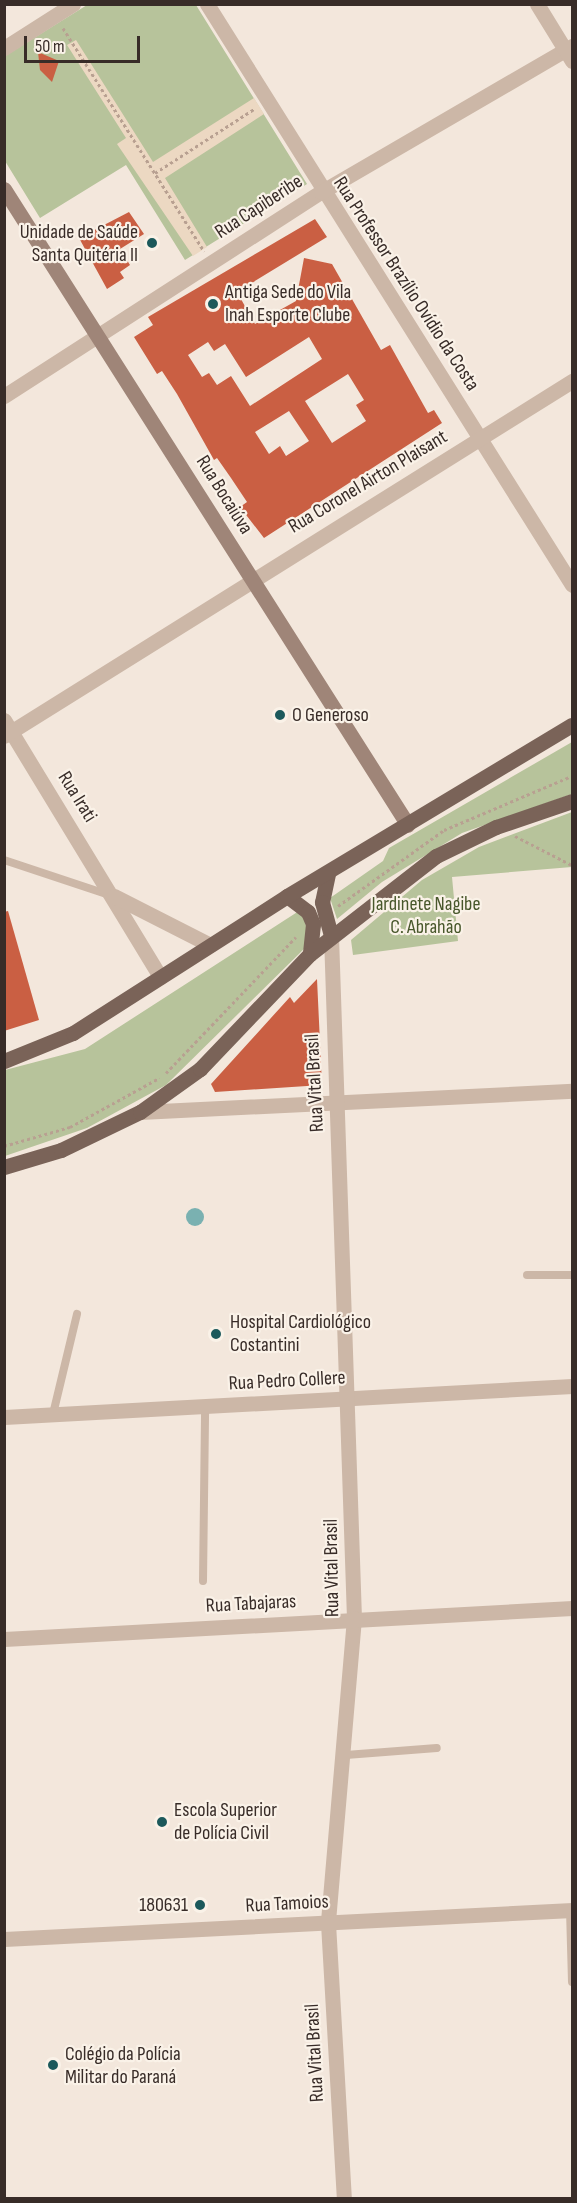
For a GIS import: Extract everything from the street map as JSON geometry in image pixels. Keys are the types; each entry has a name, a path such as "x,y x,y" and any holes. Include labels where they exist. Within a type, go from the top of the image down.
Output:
{"main road":[{"name":"Rua Bocaiúva","path":"4,189 408,825"},
{"path":"4,1061 73,1033 287,896 328,874 573,725"},
{"path":"4,1167 61,1150 140,1112 219,1054 310,954 436,856 496,827 573,801"},
{"path":"328,874 322,902 331,936"},
{"path":"287,896 308,912 313,924 310,954"}],"street":[{"path":"4,48 73,4"},
{"name":"Rua Professor Brazílio Ovídio da Costa","path":"207,4 321,192 481,438 573,585"},
{"path":"537,4 570,52"},
{"name":"Rua Capiberibe","path":"4,396 321,192 570,52"},
{"name":"Rua Coronel Airton Plaisant","path":"7,729 573,381"},
{"name":"Rua Irati","path":"7,729 114,896 160,977"},
{"path":"114,896 210,945"},
{"name":"Rua Vital Brasil","path":"331,936 350,1398 354,1618 346,1755 328,1923 344,2199"},
{"path":"140,1112 338,1105 573,1091"},
{"name":"Rua Pedro Collere","path":"4,1417 573,1386"},
{"name":"Rua Tabajaras","path":"4,1639 354,1618 573,1608"},
{"name":"Rua Tamoios","path":"4,1939 572,1910"}],"lane":[{"path":"4,860 114,896"},
{"path":"527,1275 573,1275"},
{"path":"54,1414 77,1314"},
{"path":"203,1581 205,1406"},
{"path":"346,1755 437,1748"},
{"path":"572,1910 573,1982"}],"path":[{"path":"55,16 212,262"},
{"path":"155,173 267,101"},
{"path":"4,1146 70,1127 165,1074 303,931"}],"green space":[{"path":"87,5 196,5 307,184 185,260 126,165 40,218 5,161 5,56"},
{"path":"572,742 572,794 462,833 382,882 337,919 330,898 383,861 389,848"},
{"name":"Jardinete Nagibe C. Abrahão","path":"572,812 572,867 452,877 458,941 353,955 351,940 422,880 479,847"},
{"path":"302,909 310,943 166,1085 87,1128 5,1156 5,1070 85,1049"}],"shaded area":[{"path":"76,40 153,162 254,98 264,114 165,178 207,247 193,256 117,144 126,138 67,45"}],"water":[{"path":"191,1208 199,1208 204,1213 202,1224 191,1226 186,1221 186,1213"}],"building":[{"path":"38,52 59,61 52,82 40,70"},
{"path":"129,212 144,234 120,249 130,265 120,272 124,278 107,289 79,238"},
{"path":"315,219 327,237 237,292 255,324 296,301 304,258 332,264 381,350 390,345 428,413 434,410 442,423 264,538 240,507 247,502 217,458 214,460 162,371 157,374 134,337 153,325 148,317","holes":["309,337 322,359 250,406 231,376 217,385 209,373 202,377 188,355 208,342 214,351 225,344 246,377","348,374 364,400 356,405 366,421 332,443 305,401","289,411 309,441 286,456 280,446 269,454 255,432"]},
{"path":"8,911 39,1020 4,1031 4,912"},
{"path":"317,979 322,1085 215,1092 211,1084 290,997 294,1003"}],"place":[{"name":"Unidade de Saúde Santa Quitéria II","path":"152,243"},
{"name":"Antiga Sede do Vila Inah Esporte Clube","path":"213,304"},
{"name":"O Generoso","path":"280,715"},
{"name":"Hospital Cardiológico Costantini","path":"216,1334"},
{"name":"Escola Superior de Polícia Civil","path":"162,1822"},
{"name":"180631","path":"200,1905"},
{"name":"Colégio da Polícia Militar do Paraná","path":"53,2065"}]}
